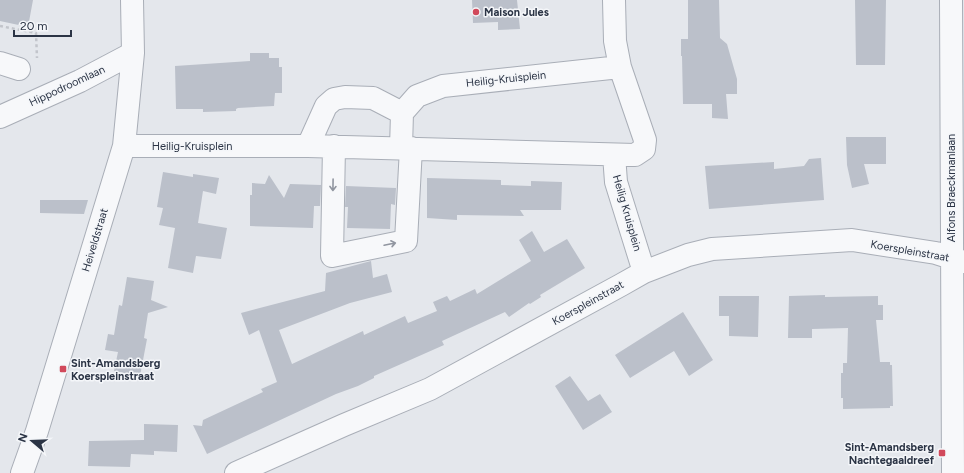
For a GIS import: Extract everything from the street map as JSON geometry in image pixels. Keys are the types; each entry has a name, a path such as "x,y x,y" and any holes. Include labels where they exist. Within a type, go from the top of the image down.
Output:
{"street":[{"name":"Heiveldstraat","path":"22,473 37,431 124,146 133,53 132,0"},
{"name":"Heilig-Kruisplein","path":"124,146 334,146 636,155 644,149 645,140 620,67 615,41 614,0"},
{"name":"Alfons Braeckmanlaan","path":"950,0 958,260 952,473"},
{"name":"Hippodroomlaan","path":"0,117 80,81 133,53"},
{"name":"Heilig-Kruisplein","path":"402,113 417,96 443,86 620,67"},
{"path":"308,146 326,106 334,99 345,97 373,98 402,113 406,148 406,241 332,256 334,146"},
{"name":"Heilig Kruisplein","path":"614,154 616,182 644,272"},
{"name":"Koerspleinstraat","path":"236,473 430,389 644,272 688,255 712,249 852,240 936,254 958,260"}],"building":[{"path":"0,0 33,0 28,27 0,21"},
{"name":"Maison Jules","path":"472,0 517,0 520,29 498,30 498,22 473,23"},
{"path":"688,0 719,0 720,38 727,44 737,79 737,94 726,94 728,119 712,118 712,104 683,104 681,39 688,39"},
{"path":"855,0 886,0 885,65 856,65"},
{"path":"250,53 269,53 269,58 279,58 279,67 282,67 282,93 275,93 274,106 238,108 236,111 203,112 203,109 176,109 175,66 250,61"},
{"path":"846,137 886,137 886,164 864,164 869,184 852,188 847,165"},
{"path":"821,158 824,200 709,209 705,166 774,162 774,169 804,166 809,159"},
{"path":"163,172 193,177 193,174 219,178 216,194 203,191 198,223 227,228 221,259 196,256 193,273 168,268 175,228 159,225 163,208 157,207"},
{"path":"269,175 284,198 290,184 321,185 320,206 314,206 313,228 250,226 250,195 252,195 252,183 265,184"},
{"path":"427,178 501,180 501,185 531,186 531,181 562,182 561,210 520,210 524,216 457,215 457,220 427,218"},
{"path":"346,186 396,188 395,205 391,204 390,229 347,228 348,207 345,207"},
{"path":"40,200 88,200 84,214 40,213"},
{"path":"532,231 544,252 567,239 585,268 540,295 541,297 530,304 529,303 509,317 505,312 442,341 444,345 374,376 374,378 358,386 336,394 207,454 193,425 202,426 203,420 263,392 261,389 277,382 259,330 249,335 241,313 325,291 326,273 371,261 373,278 387,274 392,292 350,303 279,330 292,364 363,331 364,335 405,316 408,323 437,311 433,302 447,296 450,301 475,289 477,294 531,261 519,240"},
{"path":"127,277 154,281 151,300 168,307 148,313 144,338 147,339 140,376 114,371 118,352 105,350 108,334 114,335 119,305 122,306"},
{"path":"825,295 825,297 878,296 878,305 883,305 883,320 876,320 880,362 890,362 890,365 892,365 893,406 890,406 890,408 843,409 843,398 841,398 841,373 843,373 843,363 847,363 848,328 812,329 812,338 788,338 789,296"},
{"path":"719,296 759,296 758,337 729,336 729,316 719,316"},
{"path":"683,312 713,360 689,376 674,351 630,378 615,355"},
{"path":"570,376 588,401 600,394 612,412 583,430 555,386"},
{"path":"144,424 178,425 177,452 154,451 154,455 131,454 130,467 88,466 89,441 144,440"}],"place":[{"name":"Maison Jules","path":"476,12"},
{"name":"Sint-Amandsberg Koerspleinstraat","path":"63,369"},
{"name":"Sint-Amandsberg Nachtegaaldreef","path":"942,453"}]}
